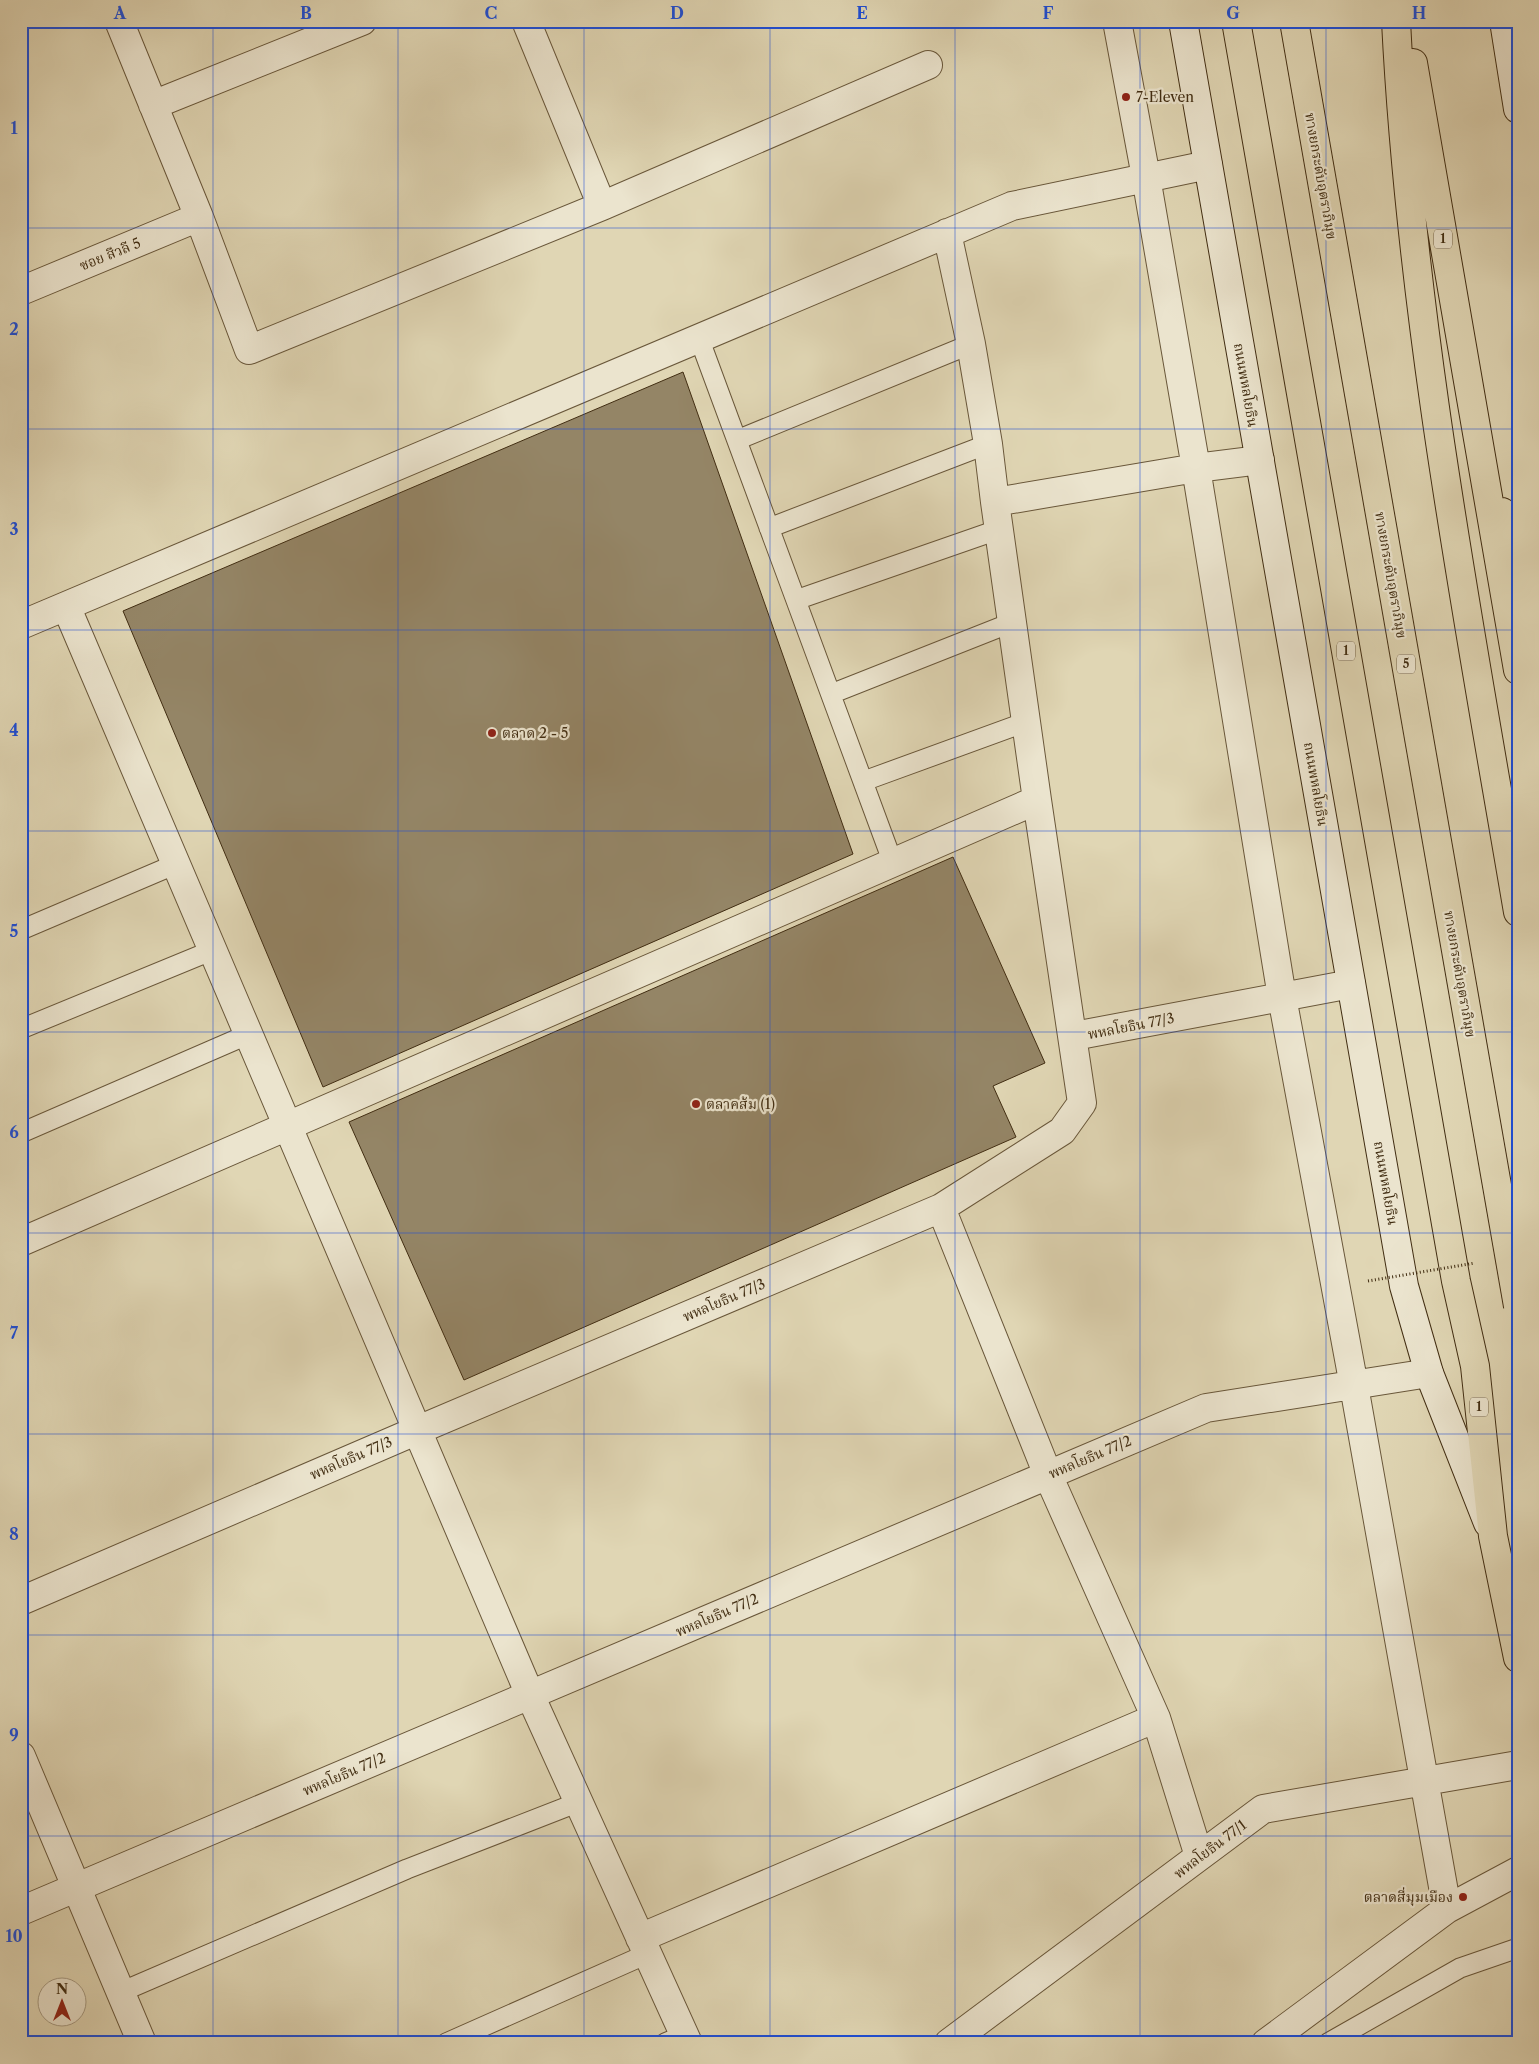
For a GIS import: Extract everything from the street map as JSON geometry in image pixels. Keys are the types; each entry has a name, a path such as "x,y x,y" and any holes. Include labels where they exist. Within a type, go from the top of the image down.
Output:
{"highway":[{"name":"ถนนพหลโยธิน","path":"1236,21 1453,1261 1475,1366 1493,1536 1518,1658"},
{"name":"ทางยกระดับอุตราภิมุข","path":"1294,21 1518,1306"},
{"path":"1396,21 1401,120 1434,412 1518,912"},
{"name":"1","path":"1406,21 1518,670"},
{"path":"1480,457 1518,553"}],"street":[{"path":"119,21 199,218 249,350 602,206 928,65"},
{"path":"153,105 362,21"},
{"path":"526,21 602,206"},
{"path":"1117,21 1196,468 1282,998 1354,1386 1447,1909"},
{"name":"ถนนพหลโยธิน","path":"1183,21 1404,1286 1428,1373 1493,1536"},
{"path":"1504,21 1518,110"},
{"path":"21,625 1012,206 1208,165"},
{"name":"ซอย สีวลี 5","path":"21,290 199,218"},
{"path":"947,233 971,344 988,444 994,502 1000,529 1037,800 1074,1036"},
{"path":"994,502 1196,468 1260,460"},
{"path":"66,606 530,1694 644,1946 679,2040"},
{"path":"21,1242 1037,800"},
{"name":"พหลโยธิน 77/3","path":"21,1601 941,1208 1062,1131 1082,1103 1074,1036 1351,984"},
{"path":"941,1208 1048,1475 1156,1718 1200,1856"},
{"name":"พหลโยธิน 77/2","path":"21,1911 1206,1408 1428,1373"},
{"path":"644,1946 1156,1718"},
{"path":"21,1756 142,2043"},
{"name":"พหลโยธิน 77/1","path":"949,2043 1263,1808 1518,1765"},
{"path":"1266,2043 1447,1909 1518,1870"}],"lane":[{"path":"699,338 893,863"},
{"path":"737,440 971,344"},
{"path":"769,528 988,444"},
{"path":"796,600 1000,529"},
{"path":"831,694 1013,622"},
{"path":"864,781 1026,722"},
{"path":"21,930 176,864"},
{"path":"21,1029 213,950"},
{"path":"21,1133 249,1034"},
{"path":"121,1992 407,1869 579,1802"},
{"path":"446,2043 644,1946"},
{"path":"1328,2043 1460,1968 1518,1948"}],"path":[{"path":"1368,1281 1480,1262"}],"building":[{"name":"ตลาด 2 - 5","path":"683,372 853,854 323,1087 123,611"},
{"name":"ตลาคส้ม (1)","path":"953,857 1045,1063 993,1086 1016,1137 464,1380 349,1122"}],"place":[{"name":"7-Eleven","path":"1126,97"},
{"name":"ตลาด 2 - 5","path":"492,733"},
{"name":"ตลาคส้ม (1)","path":"696,1104"},
{"name":"ตลาดสี่มุมเมือง","path":"1463,1897"}]}
